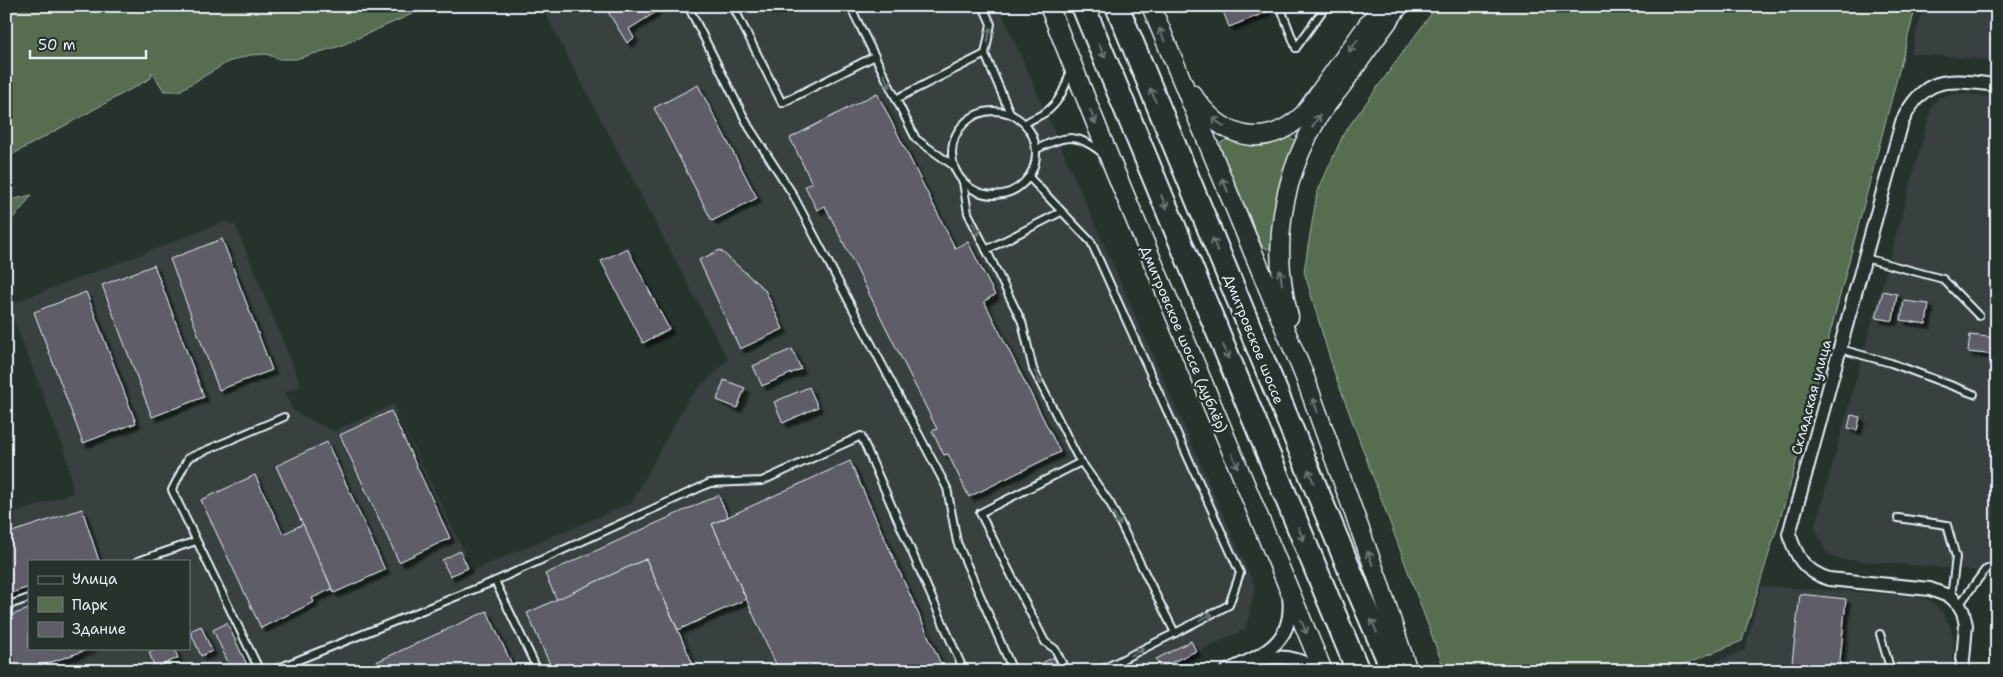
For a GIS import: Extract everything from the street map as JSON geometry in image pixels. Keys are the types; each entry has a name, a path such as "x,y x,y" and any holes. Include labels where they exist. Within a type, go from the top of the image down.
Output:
{"highway":[{"path":"1083,6 1358,671"},
{"name":"Дмитровское шоссе","path":"1117,6 1349,569 1393,671"}],"main road":[{"name":"Дмитровское шоссе (дублёр)","path":"1049,6 1110,159 1323,671"},
{"path":"1151,6 1304,375 1379,582 1408,671"},
{"path":"1178,72 1196,100 1224,127 1239,134 1263,137 1280,132 1294,124 1304,114 1381,6"},
{"path":"1304,375 1285,303 1280,273 1281,221 1286,193 1304,144 1317,120 1399,6"}],"street":[{"name":"Складская улица","path":"1955,601 1930,589 1829,579 1815,574 1794,551 1789,534 1902,122 1909,106 1920,93 1934,84 1955,80 1997,85"},
{"path":"1227,671 1271,650 1281,638 1290,607 1288,588"},
{"path":"1955,601 1963,612 1966,625 1962,671"},
{"path":"1254,659 1274,656 1290,657 1303,662 1316,671"}],"lane":[{"path":"688,6 750,127 792,194 947,488 957,542 1012,668 1001,671"},
{"path":"733,6 782,103 875,56"},
{"path":"850,6 916,139 954,166"},
{"path":"983,6 991,24 985,54 1010,113"},
{"path":"1280,6 1296,48 1326,6"},
{"path":"896,99 985,54"},
{"path":"1025,124 1030,119 1046,112 1058,100 1066,88 1071,63"},
{"path":"963,182 979,192 998,195 1016,190 1034,168 1037,149 1031,131 1010,113 991,110 973,116 965,122 954,138 952,156 954,166 963,182 968,213 1022,322 1033,369 1081,462 1110,503 1175,633"},
{"path":"1037,149 1059,138 1075,138 1091,144 1110,159"},
{"path":"1029,176 1091,242 1240,573 1229,605 1099,671"},
{"path":"986,250 1061,212"},
{"path":"1864,258 1943,279 1979,316"},
{"path":"1840,349 1892,363 1974,394"},
{"path":"260,671 172,490 188,458 284,417"},
{"path":"271,671 495,580 710,483 762,481 861,436 964,671"},
{"path":"1066,671 1056,649 1045,642 980,513 1081,462"},
{"path":"1898,518 1947,525 1956,557 1955,601"},
{"path":"141,560 196,541"},
{"path":"1955,601 1985,570 1997,565"},
{"path":"495,580 538,671"},
{"path":"6,606 28,598"},
{"path":"1880,634 1891,671"}],"shaded area":[{"path":"541,6 999,6 1255,587 1246,629 1158,671 6,671 6,516 73,493 67,457 8,305 225,222 236,226 301,386 285,392 293,411 334,431 393,405 473,570 631,503 689,398 728,360"},
{"path":"1923,6 1997,6 1997,61 1911,53"},
{"path":"1957,93 1997,97 1997,572 1836,559 1826,552 1815,527 1932,106 1939,97"},
{"path":"1761,586 1919,596 1932,602 1943,613 1950,626 1954,641 1952,671 1692,671 1745,650"}],"green space":[{"path":"6,6 430,6 340,46 296,59 280,59 266,54 250,55 228,62 179,91 164,91 152,72 151,78 6,158"},
{"path":"1437,6 1916,6 1789,489 1742,641 1667,671 1445,671 1333,369 1304,271 1317,193 1344,133"},
{"path":"1285,137 1296,141 1296,147 1274,246 1267,249 1262,246 1220,147 1220,143 1228,139 1250,143 1264,143"},
{"path":"32,195 18,213 6,224 6,201"}],"building":[{"path":"616,6 617,8 619,6 652,6 656,12 629,29 634,38 627,43 605,7"},
{"path":"1221,6 1264,6 1267,12 1229,27"},
{"path":"698,85 757,198 712,221 654,108"},
{"path":"877,93 955,248 968,242 995,295 984,301 1060,452 969,497 948,454 944,455 932,431 937,429 825,206 817,210 805,186 812,183 790,138"},
{"path":"222,239 272,370 219,390 170,259"},
{"path":"627,248 669,329 643,343 601,261"},
{"path":"720,250 765,290 783,329 740,349 699,260"},
{"path":"154,265 204,397 152,417 102,285"},
{"path":"1883,291 1897,294 1893,321 1876,318"},
{"path":"86,292 136,423 83,443 34,312"},
{"path":"1904,301 1929,304 1926,324 1901,320"},
{"path":"1970,335 1997,338 1997,355 1968,352"},
{"path":"792,349 801,369 762,386 753,366"},
{"path":"724,380 745,388 737,408 717,400"},
{"path":"809,387 818,407 783,423 774,402"},
{"path":"391,411 450,538 399,562 340,435"},
{"path":"1851,415 1860,417 1857,430 1848,428"},
{"path":"327,442 385,570 334,593 276,466"},
{"path":"850,461 944,671 779,671 712,524"},
{"path":"255,475 283,534 303,524 332,589 312,598 314,602 261,628 201,500"},
{"path":"718,495 728,517 712,524 746,599 678,630 646,559 557,600 545,574"},
{"path":"82,509 99,560 28,560 28,587 6,595 6,534"},
{"path":"460,551 468,568 450,576 442,560"},
{"path":"646,559 696,671 553,671 527,613"},
{"path":"1800,594 1846,599 1839,671 1791,671"},
{"path":"28,609 28,650 86,650 26,671 6,671 6,617"},
{"path":"487,611 515,671 364,671 363,668"},
{"path":"227,623 250,671 232,671 213,630"},
{"path":"201,626 212,651 201,656 190,631"},
{"path":"1191,641 1196,651 1160,668 1156,659"},
{"path":"154,650 175,650 178,658 155,668 149,652"},
{"path":"1054,657 1060,671 1034,671 1032,668"},
{"path":"1744,667 1783,671 1743,671"}]}
